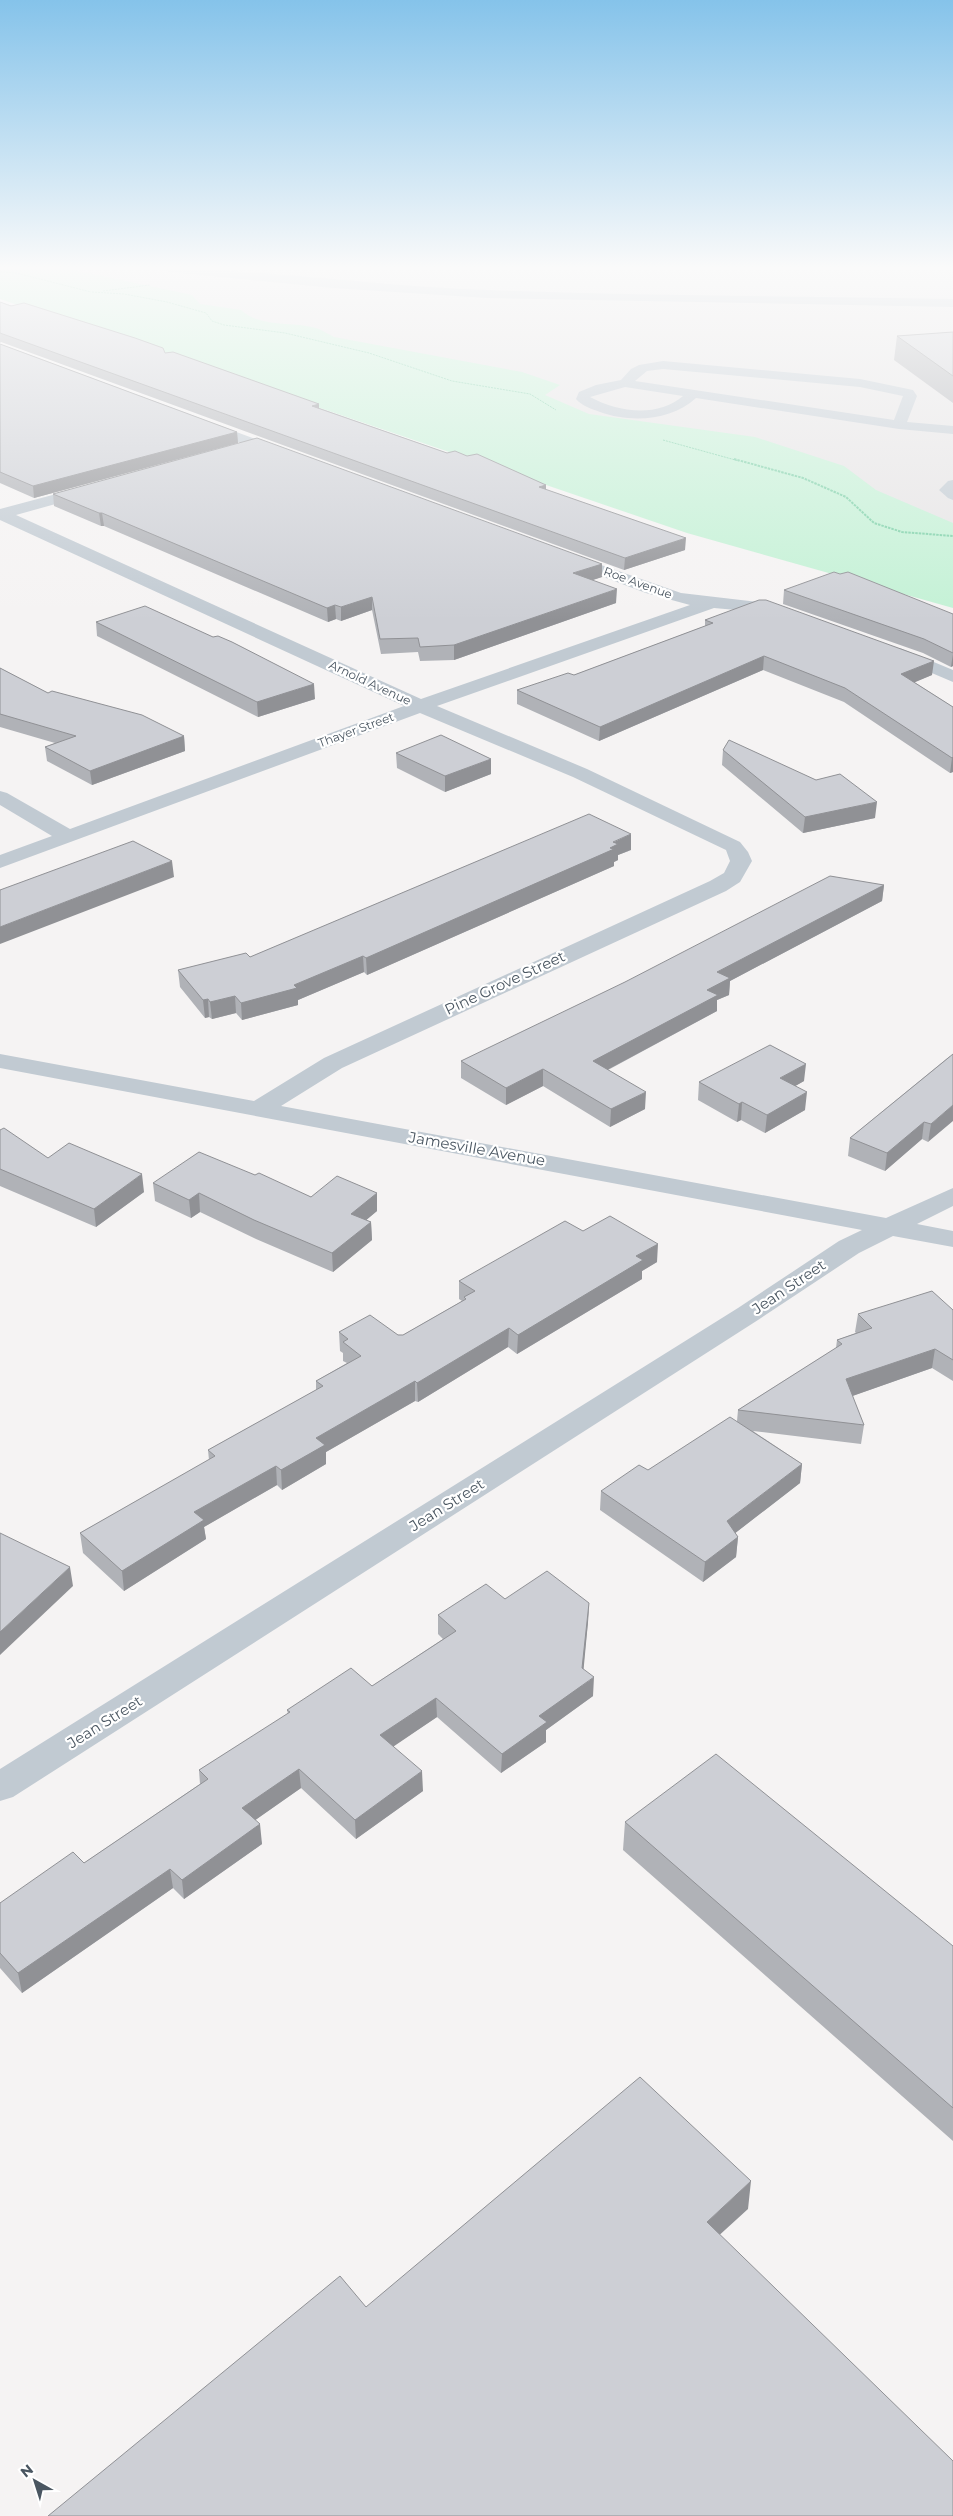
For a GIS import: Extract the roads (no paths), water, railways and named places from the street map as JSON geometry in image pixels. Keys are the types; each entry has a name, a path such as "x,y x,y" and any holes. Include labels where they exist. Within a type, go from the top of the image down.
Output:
{"street":[{"path":"609,386 584,395 583,399 590,404 615,412 642,414 666,410 687,401 694,393"},
{"path":"649,386 899,424 953,430"},
{"path":"880,386 900,390 910,396 899,424"},
{"path":"186,417 301,460"},
{"path":"228,451 255,444"},
{"path":"953,484 946,490 953,495"},
{"path":"0,514 101,486"},
{"name":"Arnold Avenue","path":"0,514 420,706 580,773 733,846 738,852"},
{"name":"Roe Avenue","path":"554,553 680,598 767,607 802,618"},
{"name":"Thayer Street","path":"0,862 420,706 714,603"},
{"path":"881,646 953,677"},
{"path":"0,797 67,836"},
{"name":"Pine Grove Street","path":"257,1110 333,1062 718,886 732,877 741,861 738,852"},
{"name":"Jamesville Avenue","path":"0,1061 257,1110 489,1151 953,1240"},
{"name":"Jean Street","path":"4,1786 732,1325 849,1247 953,1196"}]}
